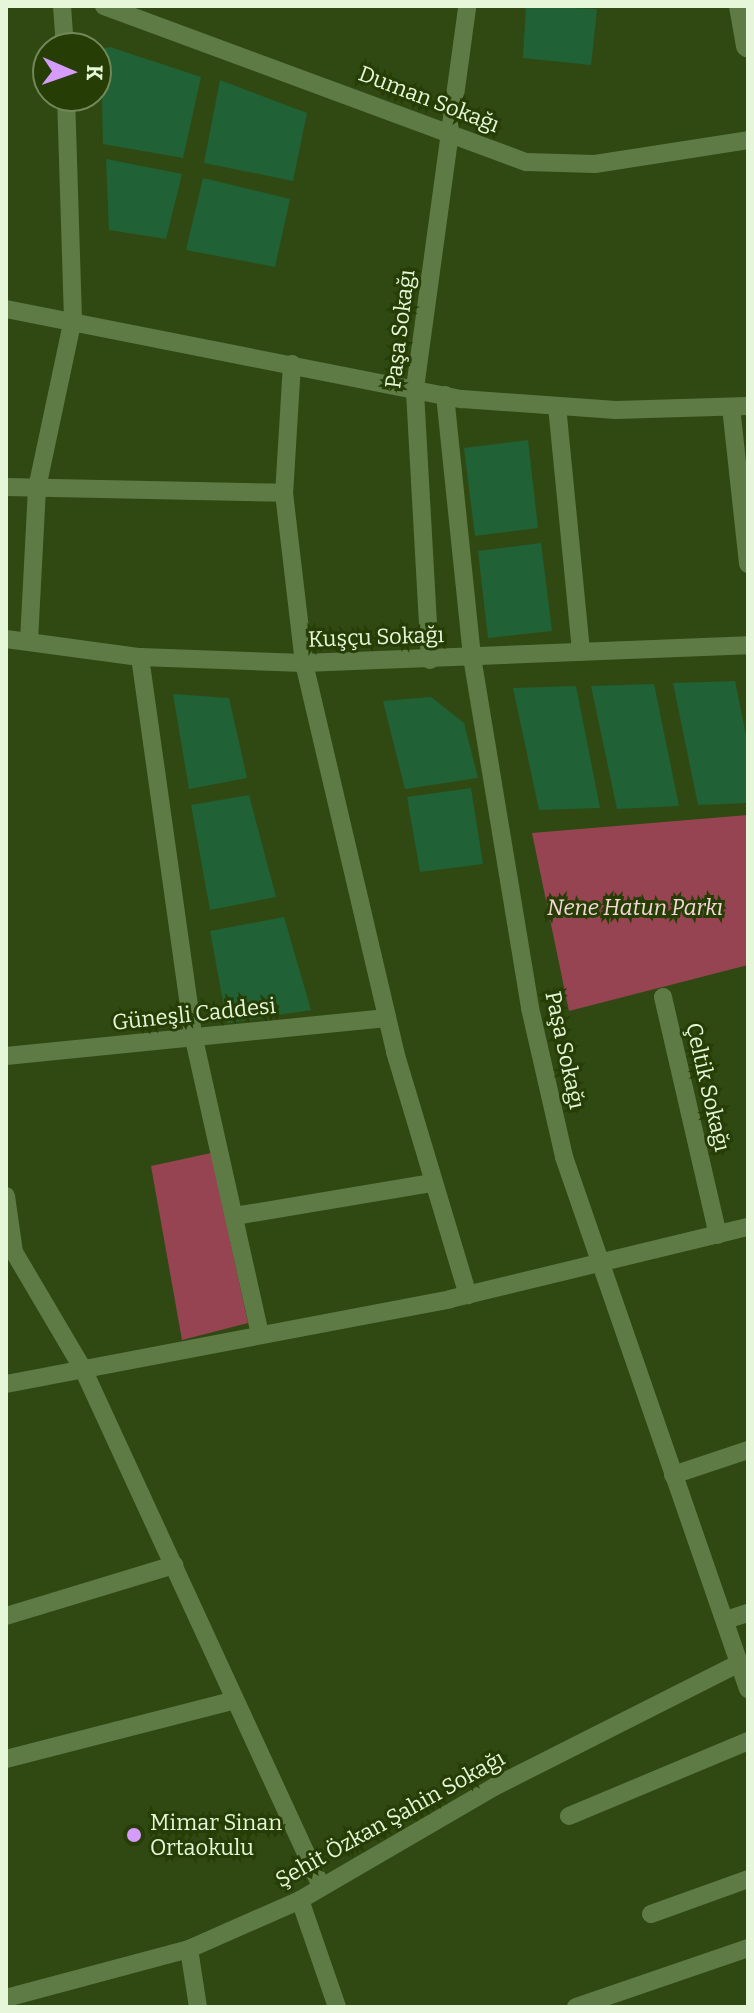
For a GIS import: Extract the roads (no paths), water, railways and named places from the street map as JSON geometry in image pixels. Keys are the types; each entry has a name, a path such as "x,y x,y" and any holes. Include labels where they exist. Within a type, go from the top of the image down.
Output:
{"main road":[{"path":"741,6 748,45"}],"street":[{"path":"62,6 64,32"},
{"name":"Duman Sokağı","path":"104,6 451,131 526,162 595,164 748,140"},
{"name":"Paşa Sokağı","path":"430,660 415,388 467,6"},
{"path":"29,641 37,488 73,319 67,112"},
{"path":"6,309 73,319 445,395 557,406 739,406 748,564"},
{"path":"292,364 284,493 304,663 387,1018 432,1183 468,1295"},
{"name":"Paşa Sokağı","path":"445,395 472,657 530,1008 597,1265 726,1620 748,1689"},
{"path":"557,406 581,652"},
{"path":"6,487 284,493"},
{"name":"Kuşçu Sokağı","path":"6,639 140,657 304,663 748,645"},
{"path":"140,657 194,1039 260,1335"},
{"name":"Çeltik Sokağı","path":"663,997 718,1235"},
{"name":"Güneşli Caddesi","path":"6,1056 387,1018"},
{"path":"235,1216 432,1183"},
{"path":"6,1196 10,1252 83,1369 321,1886"},
{"path":"6,1384 468,1295 748,1227"},
{"path":"673,1475 748,1450"},
{"path":"6,1616 174,1565"},
{"path":"726,1620 748,1613"},
{"name":"Şehit Özkan Şahin Sokağı","path":"18,1999 189,1949 300,1900 602,1729 739,1663"},
{"path":"6,1759 235,1700"},
{"path":"569,1816 748,1741"},
{"path":"651,1914 748,1879"},
{"path":"300,1900 337,2007"},
{"path":"576,2007 748,1948"},
{"path":"189,1949 198,2007"}],"place":[{"name":"Mimar Sinan Ortaokulu","path":"134,1835"}],"park label":[{"name":"Nene Hatun Parkı","path":"635,908"}]}
